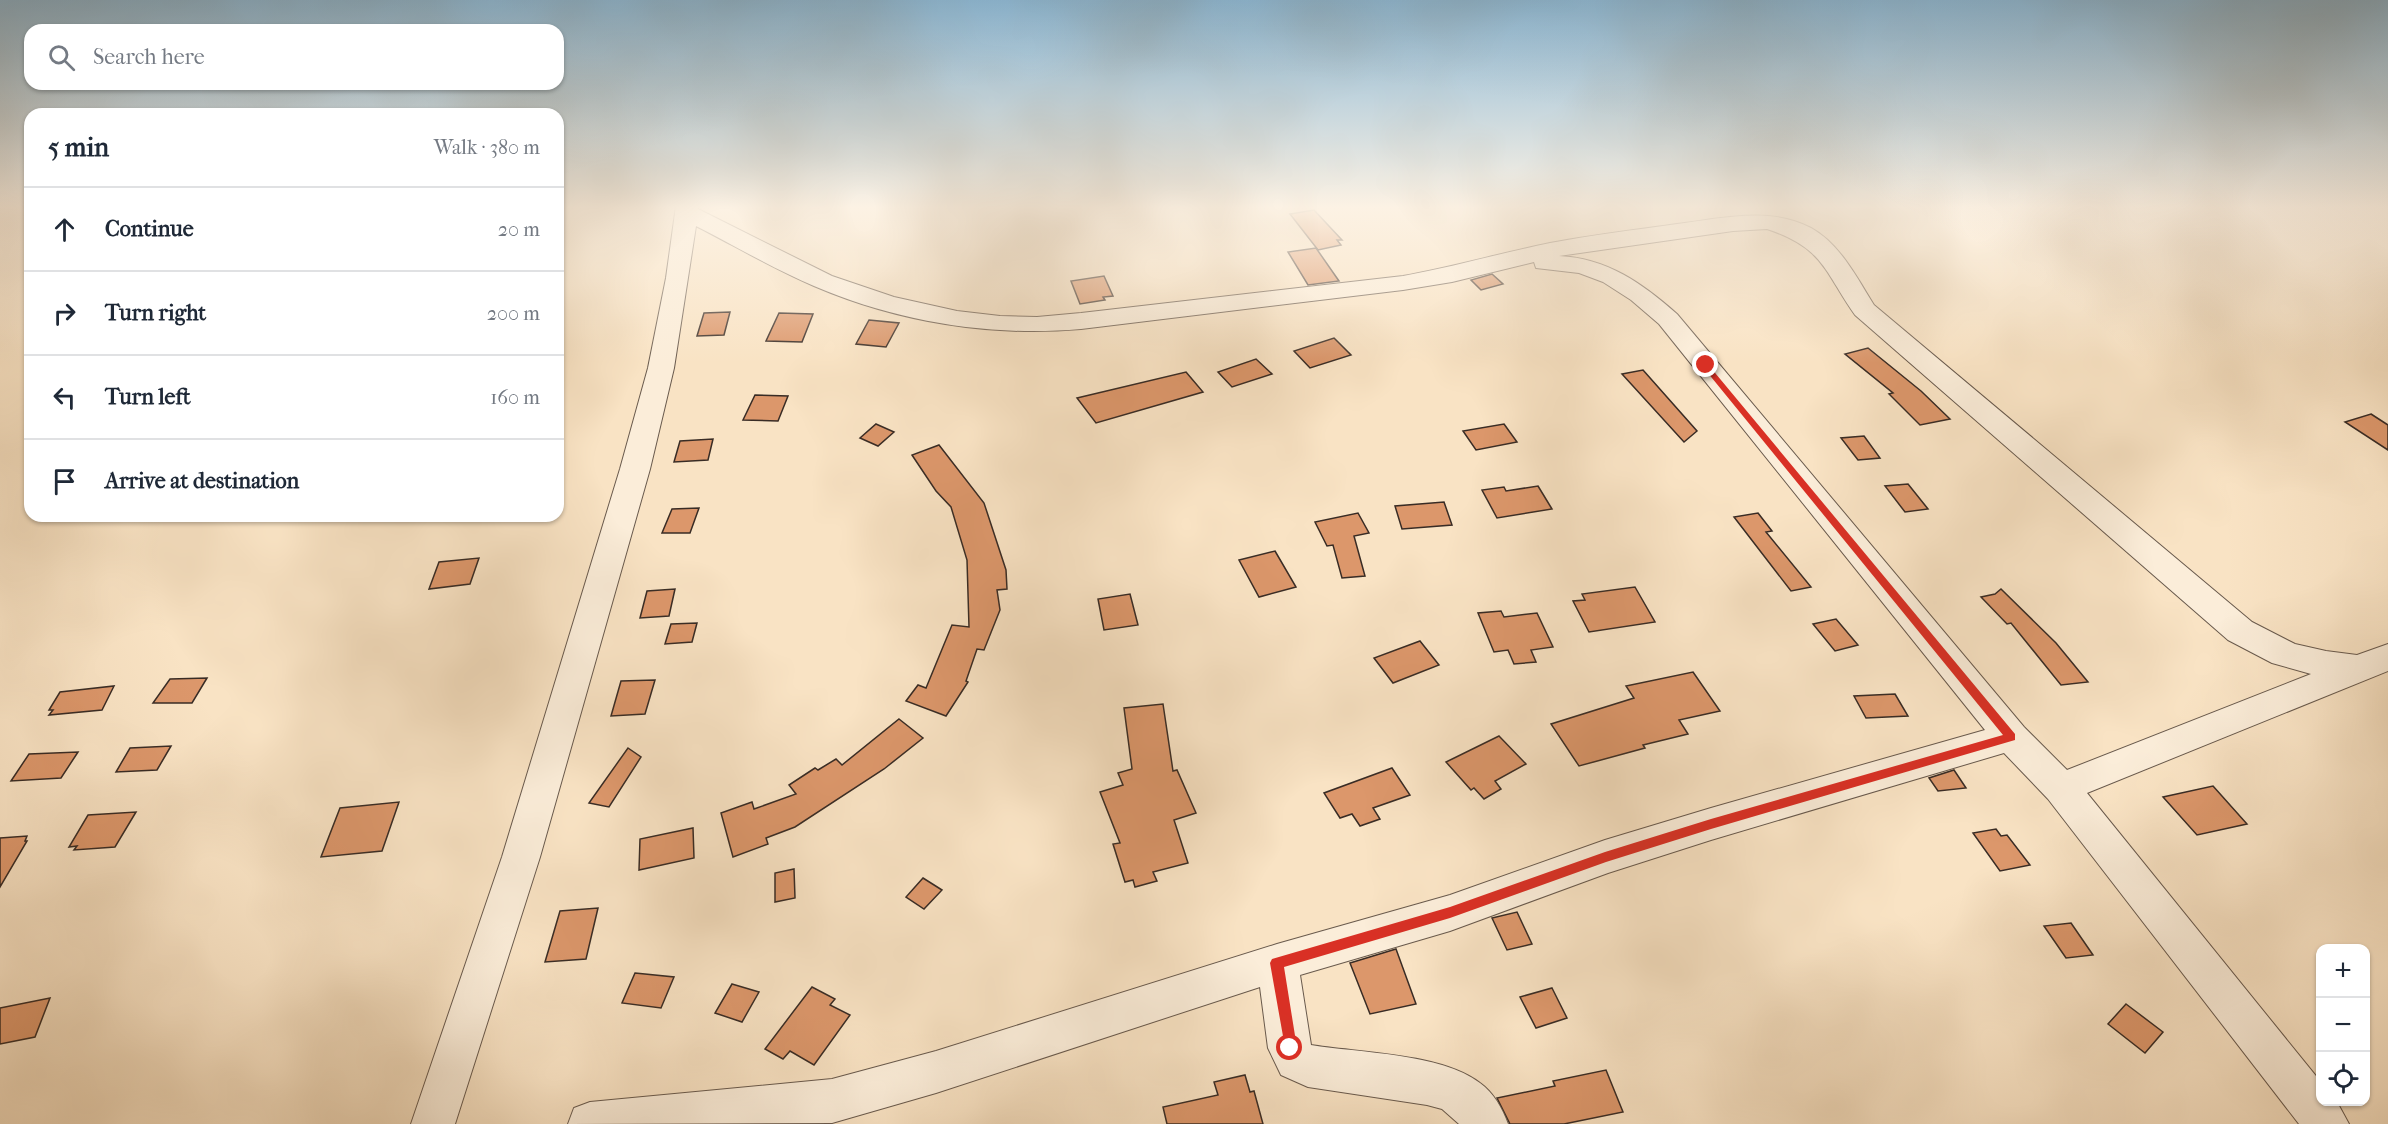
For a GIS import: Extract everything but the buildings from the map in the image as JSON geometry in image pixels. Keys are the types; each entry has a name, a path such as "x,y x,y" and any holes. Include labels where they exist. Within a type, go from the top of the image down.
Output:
{"street":[{"path":"433,1124 521,857 635,469 661,368 680,258"},
{"path":"780,258 823,281 887,303 957,319 1036,325 1379,286 1452,275 1520,258"},
{"path":"1831,258 1864,310 2240,631 2267,649 2296,659 2375,663"},
{"path":"1501,263 1562,262 1586,266 1614,276 1639,293 1668,319 2011,737 2061,788 2327,1124"},
{"path":"2061,788 2375,663"},
{"path":"590,1124 832,1101 1100,1022 1277,963 1450,913 1605,857 1711,824 2011,737"},
{"path":"1277,963 1290,1048 1296,1060 1308,1066 1431,1084 1458,1094 1474,1107 1486,1124"}],"route":[{"path":"1290,1048 1277,963 1450,913 1605,857 1711,824 2011,737 1706,365"}]}
